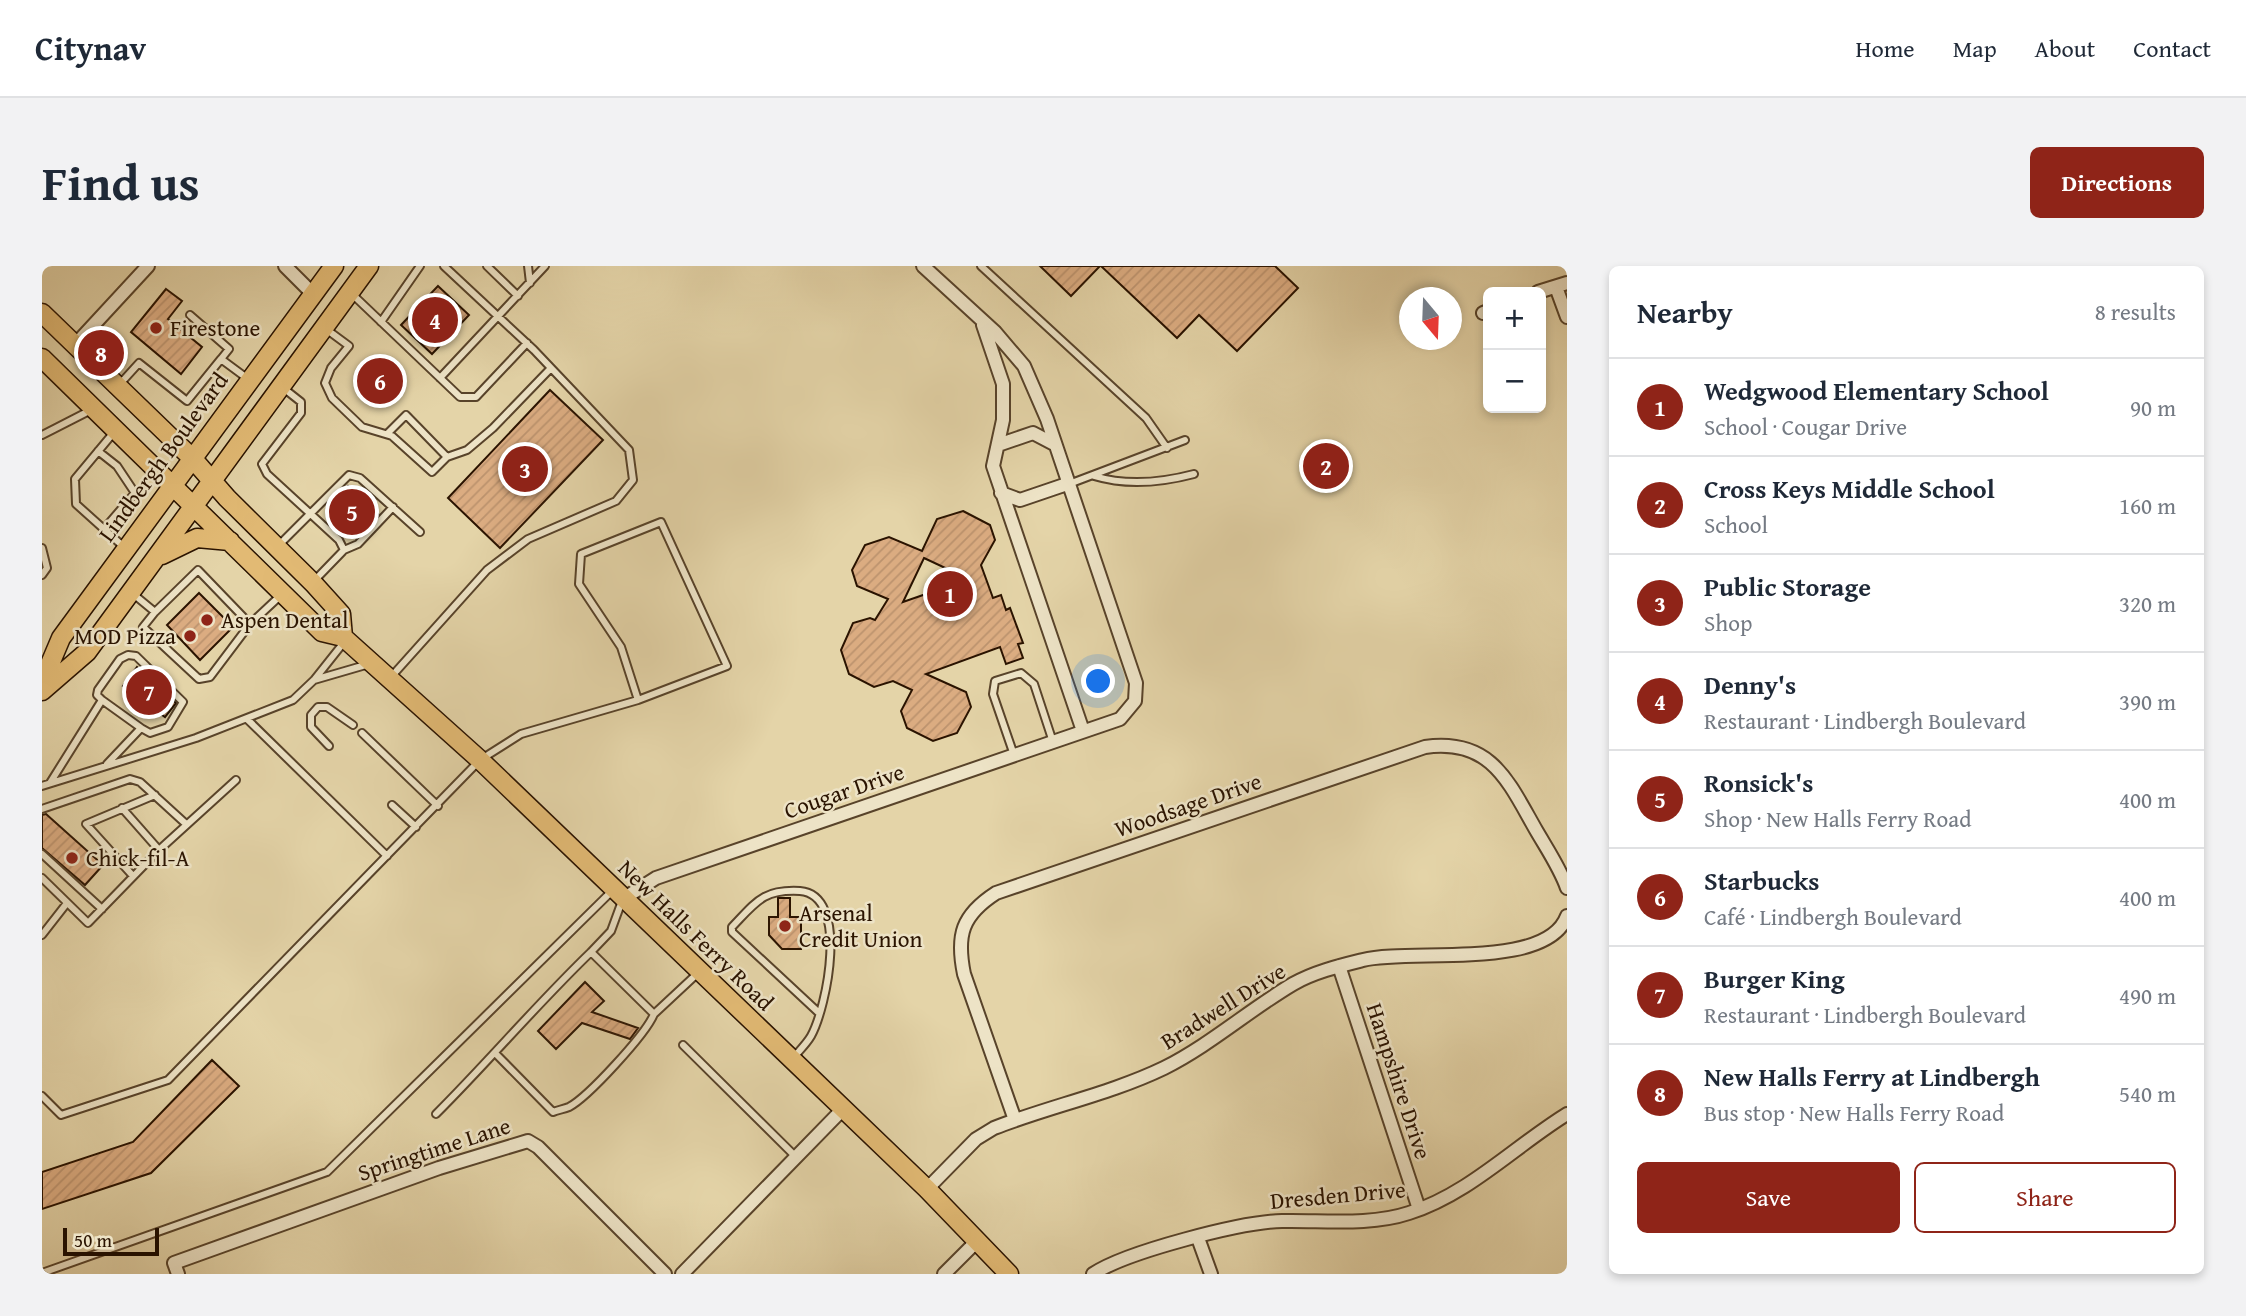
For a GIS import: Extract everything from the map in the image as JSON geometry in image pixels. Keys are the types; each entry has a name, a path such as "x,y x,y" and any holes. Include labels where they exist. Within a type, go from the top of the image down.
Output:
{"main road":[{"name":"Lindbergh Boulevard","path":"42,682 61,638 334,266"},
{"path":"42,691 87,652 369,266"},
{"name":"New Halls Ferry Road","path":"42,313 193,459 313,583 341,614 344,638"},
{"name":"New Halls Ferry Road","path":"42,358 322,632 344,638 480,760 927,1189 1009,1274"},
{"path":"156,558 197,538 230,541"}],"street":[{"path":"75,345 148,266"},
{"path":"285,266 313,294"},
{"name":"Cougar Drive","path":"618,894 656,878 1120,719 1135,701 1136,683 1054,444 1024,366 980,319 923,266"},
{"path":"1561,285 1567,317"},
{"name":"Cougar Drive","path":"980,319 993,348 1003,384 1003,420 993,466 1083,731"},
{"path":"998,445 1033,433 1043,435 1054,444"},
{"path":"1001,493 1020,500 1067,484"},
{"name":"Woodsage Drive","path":"1015,1120 964,974 960,954 961,933 970,915 996,892 1425,747 1446,744 1477,752 1501,773 1567,888"},
{"name":"Bradwell Drive","path":"927,1189 976,1139 1015,1120 1161,1070 1189,1055 1295,983 1339,966 1368,959 1511,950 1541,942 1566,920"},
{"name":"Hampshire Drive","path":"1339,966 1419,1209"},
{"path":"682,1274 842,1110"},
{"name":"Dresden Drive","path":"1093,1274 1130,1258 1250,1223 1389,1217 1419,1209 1461,1189 1567,1114"},
{"name":"Springtime Lane","path":"176,1269 413,1177 528,1141 538,1147 664,1274"},
{"path":"1198,1238 1211,1274"},
{"path":"944,1274 976,1242"}],"lane":[{"path":"381,322 420,266"},
{"path":"390,679 486,570 528,539 616,501 634,480 629,450 527,343 444,266"},
{"path":"487,266 518,296"},
{"path":"528,266 530,283"},
{"path":"440,378 545,266"},
{"path":"981,266 1146,418 1167,447"},
{"path":"350,292 460,397 476,397 527,343"},
{"path":"118,387 139,363 187,401 229,349 190,316"},
{"path":"325,328 349,346 331,368 325,383 332,397 362,427 387,434 432,472 447,457 467,450 551,368"},
{"path":"221,359 250,381"},
{"path":"282,386 301,402 301,413 262,464 267,474 339,540 344,550"},
{"path":"42,435 94,408"},
{"path":"387,434 406,415 447,457"},
{"path":"116,429 75,479 75,504 126,548"},
{"path":"1067,484 1185,440"},
{"path":"98,451 117,466 135,493 104,529"},
{"path":"1092,475 1113,482 1149,483 1194,474"},
{"path":"277,548 349,475 360,478 420,532"},
{"path":"313,583 344,550 358,544 393,507"},
{"path":"42,1096 61,1115 169,1080 480,760 522,734 638,700 727,666 661,522 581,554 579,584 621,647 638,700"},
{"path":"42,548 44,571"},
{"path":"250,624 198,570 143,627 199,679 210,677 250,624 284,593"},
{"path":"131,592 155,612"},
{"path":"42,786 247,719 293,700 314,680 344,638"},
{"path":"128,655 136,656 183,702 168,727 150,733 102,701 97,695 98,690 120,659 128,655"},
{"path":"314,680 372,663"},
{"path":"1014,755 993,694 995,681 1021,673 1034,684 1053,742"},
{"path":"51,783 102,701"},
{"path":"330,746 311,727 311,715 318,708 327,707 353,725"},
{"path":"247,719 387,856"},
{"path":"106,764 141,728"},
{"path":"362,733 438,806"},
{"path":"42,809 130,779 140,782 155,794 186,824"},
{"path":"42,878 88,923 159,850 236,780"},
{"path":"133,876 86,824 155,794"},
{"path":"392,805 416,827"},
{"path":"122,808 159,850"},
{"path":"42,855 102,909"},
{"path":"791,1061 811,1035 818,1013 828,975 829,918 824,905 810,892 775,890 757,901 732,927 732,932 818,1013"},
{"path":"436,1114 496,1054 538,1004 611,931 618,894"},
{"path":"42,1273 327,1172 618,894"},
{"path":"42,935 67,903"},
{"path":"591,952 654,1014"},
{"path":"496,1054 553,1112 570,1106 602,1077 648,1028 654,1014 699,972"},
{"path":"683,1045 796,1157"}],"building":[{"path":"1040,266 1100,266 1071,296"},
{"path":"1101,266 1275,266 1298,288 1237,351 1199,315 1177,338"},
{"path":"438,286 469,315 432,354 401,325"},
{"name":"Firestone","path":"166,289 182,301 168,319 202,347 181,374 131,332"},
{"path":"550,390 603,440 500,548 448,498"},
{"path":"348,486 378,514 356,537 327,509"},
{"path":"963,511 990,525 995,540 981,565 993,598 1001,595 1006,610 1010,608 1023,643 1018,644 1023,658 1006,664 1000,647 926,674 966,692 971,707 957,733 933,741 907,728 901,711 912,690 893,681 874,687 849,674 841,650 853,623 870,618 875,620 888,599 857,586 852,570 865,545 889,537 922,551 937,519","holes":["924,558 969,579 903,602"]},
{"path":"199,593 233,627 200,660 167,625"},
{"path":"137,667 176,703 165,717 123,686"},
{"name":"Chick-fil-A","path":"46,814 103,865 85,885 42,848 42,815"},
{"name":"Arsenal Credit Union","path":"778,898 790,898 790,917 801,917 801,949 782,949 769,935 769,917 778,917"},
{"path":"585,982 604,1001 592,1012 638,1028 630,1039 582,1023 556,1049 538,1031"},
{"path":"212,1060 239,1086 151,1173 42,1209 42,1172 133,1142"}],"place":[{"name":"Denny's","path":"435,320"},
{"name":"Firestone","path":"156,328"},
{"name":"New Halls Ferry at Lindbergh","path":"101,353"},
{"name":"Starbucks","path":"380,381"},
{"name":"Cross Keys Middle School","path":"1326,466"},
{"name":"Public Storage","path":"525,469"},
{"name":"Ronsick's","path":"352,512"},
{"name":"Wedgwood Elementary School","path":"950,594"},
{"name":"Aspen Dental","path":"207,620"},
{"name":"MOD Pizza","path":"190,636"},
{"name":"Burger King","path":"149,692"},
{"name":"Chick-fil-A","path":"72,858"},
{"name":"Arsenal Credit Union","path":"785,926"}]}
